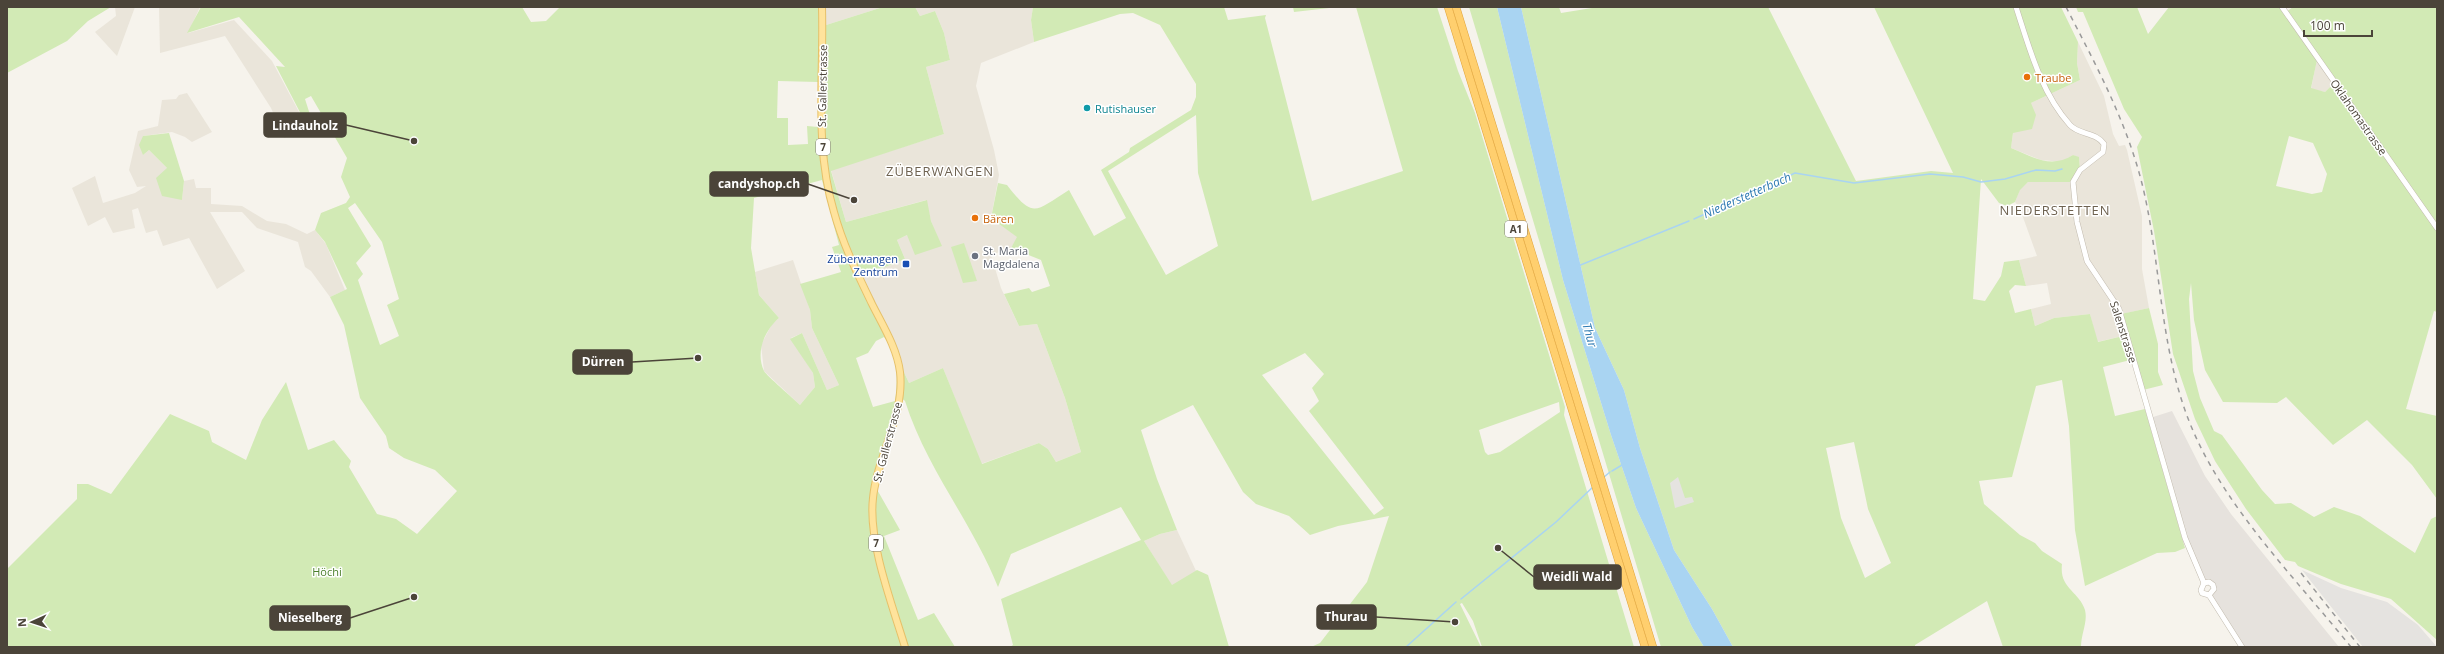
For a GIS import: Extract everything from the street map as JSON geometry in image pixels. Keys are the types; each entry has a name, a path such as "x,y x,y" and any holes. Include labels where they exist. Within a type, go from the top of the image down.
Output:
{"highway":[{"name":"A1","path":"1448,7 1645,647"},
{"name":"A1","path":"1456,7 1653,647"}],"main road":[{"name":"St. Gallerstrasse","path":"822,7 822,140 829,193 841,236 891,342 900,373 898,402 875,486 872,517 877,548 905,647"}],"street":[{"name":"Salenstrasse","path":"2016,7 2044,84 2058,108 2073,128 2099,138 2104,144 2102,152 2083,167 2073,182 2077,222 2087,261 2119,308 2185,538 2204,583"},
{"name":"Oklahomastrasse","path":"2282,7 2437,228"},
{"path":"2209,595 2214,589 2214,585 2209,582 2204,583 2201,586 2202,593 2209,595 2242,647"}],"shaded area":[{"path":"115,7 135,7 117,56 95,32 116,16"},
{"path":"159,7 200,7 188,33 234,20 272,61 307,127 284,138 271,108 225,36 160,53"},
{"path":"822,7 883,7 823,26"},
{"path":"915,7 1033,7 1031,20 1034,42 981,63 976,86 994,150 999,175 990,223 999,224 1018,237 1011,248 991,255 1001,288 1019,326 1037,324 1065,398 1081,452 1056,462 1048,449 1039,443 981,464 943,368 909,383 861,280 868,274 905,259 897,240 907,235 941,246 931,221 926,200 846,222 831,170 944,134 926,67 950,60 944,33 935,11 920,16"},
{"path":"2078,42 2104,96 2113,134 2119,146 2125,145 2127,150 2142,216 2142,269 2149,308 2122,314 2127,335 2097,342 2090,314 2054,318 2035,326 2031,309 2051,304 2047,283 2026,286 2019,260 2037,256 2020,209 2015,202 2020,189 2028,182 2073,182 2080,170 2079,158 2073,155 2062,162 2041,160 2011,148 2013,133 2031,103 2080,80 2077,63"},
{"path":"2317,59 2333,84 2325,92 2311,89"},
{"path":"187,93 212,132 192,142 185,137 172,132 143,136 143,155 149,150 167,168 182,200 184,181 194,179 196,188 211,188 211,204 242,206 267,221 286,224 307,234 315,230 326,244 345,290 330,297 311,271 305,267 298,242 257,228 242,212 210,212 245,271 217,289 189,238 163,246 157,230 146,233 138,208 132,210 135,228 113,233 105,217 88,226 72,188 95,176 103,203 135,193 146,186 137,187 129,170 138,131 158,126 162,100 176,99 179,95"},
{"path":"793,260 810,310 812,328 839,385 827,390 802,333 791,338 813,373 815,387 800,405 764,371 761,345 772,324 779,318 759,295 755,272"},
{"path":"2172,411 2205,476 2231,514 2339,647 2242,647 2209,595 2213,585 2204,583 2197,571 2150,418"},
{"path":"1678,477 1685,498 1692,497 1694,502 1675,508 1670,483"},
{"path":"1177,530 1197,573 1172,586 1144,541 1160,534"},
{"path":"2302,570 2341,588 2387,602 2418,625 2437,647 2363,647"}],"green space":[{"path":"7,7 111,7 88,21 67,41 7,73"},
{"name":"Höchi","path":"201,7 522,7 531,22 546,21 560,7 822,7 823,26 883,7 915,7 920,16 935,11 944,33 950,60 926,67 944,134 831,171 846,222 927,200 931,221 942,246 915,255 907,235 897,240 905,259 868,274 861,280 909,383 943,368 982,464 1039,443 1048,449 1056,462 1081,452 1065,398 1037,324 1019,326 1004,294 1029,288 1032,292 1050,286 1041,260 1011,248 1017,237 999,224 990,223 998,183 1007,185 1023,204 1030,208 1042,207 1069,190 1094,236 1126,218 1101,170 1129,152 1130,148 1191,110 1196,97 1196,84 1160,25 1133,13 1120,14 1034,42 1031,20 1033,7 1224,7 1228,20 1266,15 1265,18 1312,201 1403,171 1356,7 1437,7 1458,71 1475,113 1565,407 1564,415 1634,647 1482,647 1473,621 1462,603 1460,604 1481,647 1311,647 1320,643 1367,582 1389,516 1338,526 1310,535 1289,516 1256,504 1243,492 1193,405 1141,430 1157,479 1177,530 1160,534 1144,541 1172,585 1197,570 1208,575 1229,647 1010,647 1013,645 1001,599 1141,540 1121,507 1011,554 998,587 975,540 925,449 914,426 905,401 900,397 875,486 900,530 884,536 918,620 934,613 955,647 7,647 7,569 77,499 77,484 88,484 111,494 170,414 209,431 212,442 246,460 262,420 286,382 308,450 334,440 351,461 349,467 377,514 396,519 417,534 457,491 435,470 404,458 389,448 386,436 360,398 344,325 330,297 347,289 325,242 315,230 321,213 346,203 350,197 341,177 347,158 311,96 305,99 312,121 304,125 305,122 276,66 285,67 239,17 187,33","holes":["778,81 818,82 818,127 807,126 808,144 788,145 788,118 777,118","1196,115 1198,173 1218,246 1166,275 1108,171","822,180 839,245 832,247 841,272 800,284 810,310 812,328 839,385 827,390 802,333 790,339 813,373 815,387 800,405 766,374 761,364 761,349 763,342 769,329 779,318 759,295 751,248 754,198","355,203 382,242 399,299 387,305 399,336 380,345 358,280 363,274 356,263 371,246 348,208","884,337 889,344 895,359 897,377 895,401 873,407 856,358 868,353 876,341","1305,353 1324,374 1312,388 1319,401 1309,411 1384,508 1374,515 1262,375","1559,402 1560,412 1500,452 1488,455 1485,452 1479,430"]},
{"path":"1293,7 1338,7 1294,12"},
{"path":"1469,7 1497,7 1563,280 1611,435 1636,508 1692,627 1704,647 1661,647"},
{"path":"1521,7 1559,7 1561,13 1598,7 1768,7 1856,181 1931,171 1953,173 1874,7 2061,7 2078,42 2077,63 2080,80 2031,103 2036,115 2032,129 2013,133 2011,148 2034,158 2050,161 2065,159 2073,155 2079,157 2080,170 2073,182 2028,182 2020,190 2015,202 2007,206 1999,203 1981,179 1973,299 1985,301 2001,276 2004,262 2019,260 2026,286 2015,285 2009,291 2015,313 2031,309 2035,326 2054,318 2090,314 2098,342 2127,335 2121,314 2149,308 2158,344 2158,372 2163,385 2143,390 2134,359 2103,367 2115,416 2145,409 2185,548 2175,552 2157,553 2085,586 2075,530 2069,426 2062,380 2036,386 2012,477 1979,481 1984,504 2020,535 2035,543 2042,551 2062,564 2063,579 2066,585 2078,598 2085,610 2086,619 2081,647 2003,647 1987,601 1915,645 1915,647 1733,647 1712,609 1674,550 1640,448 1624,390 1595,328","holes":["1854,442 1868,509 1891,563 1865,578 1841,518 1826,448"]},
{"path":"2076,7 2137,7 2148,34 2169,7 2282,7 2286,12 2293,7 2437,7 2437,312 2434,311 2406,409 2437,416 2437,499 2412,465 2367,420 2333,445 2286,397 2277,403 2223,402 2205,370 2194,320 2191,283 2189,299 2193,371 2200,398 2214,431 2222,435 2262,490 2275,504 2291,503 2314,517 2334,507 2360,516 2415,553 2431,519 2437,516 2437,640 2391,599 2341,584 2298,566 2295,562 2285,560 2246,509 2215,461 2195,419 2173,354 2154,231 2137,147 2142,137 2124,109 2083,12 2078,12","holes":["2317,60 2333,84 2325,92 2311,88","2289,136 2313,143 2327,174 2322,192 2312,194 2276,186"]},
{"path":"169,133 184,181 182,200 162,196 156,178 167,168 149,150 143,155 139,145 143,136"},
{"path":"964,243 977,281 963,283 951,247"}],"water":[{"name":"Thur","path":"1497,7 1521,7 1595,328 1624,390 1640,448 1674,550 1712,609 1733,647 1704,647 1692,627 1636,508 1611,435 1563,280"}],"waterway":[{"name":"Niederstetterbach","path":"1694,219 1795,173 1854,183 1930,174 1963,177 1981,182 2005,179 2036,170 2055,171 2062,169"},
{"name":"Niederstetterbach","path":"1578,266 1689,221"},
{"path":"1612,471 1622,465"},
{"path":"1604,477 1610,472"},
{"path":"1461,599 1556,522 1594,486"},
{"path":"1406,647 1456,602"}],"railway":[{"path":"2066,7 2111,97 2138,168 2150,222 2163,314 2174,374 2194,433 2209,462 2245,518 2351,647"},
{"path":"2301,573 2360,647"}],"place":[{"name":"Traube","path":"2027,77"},
{"name":"Rutishauser","path":"1087,108"},
{"name":"Lindauholz","path":"414,141"},
{"name":"candyshop.ch","path":"854,200"},
{"name":"Bären","path":"975,218"},
{"name":"St. Maria Magdalena","path":"975,256"},
{"name":"Züberwangen Zentrum","path":"906,264"},
{"name":"Dürren","path":"698,358"},
{"name":"Weidli Wald","path":"1498,548"},
{"name":"Nieselberg","path":"414,597"},
{"name":"Thurau","path":"1455,622"}],"district":[{"name":"ZÜBERWANGEN","path":"940,171"},
{"name":"NIEDERSTETTEN","path":"2055,210"}]}
